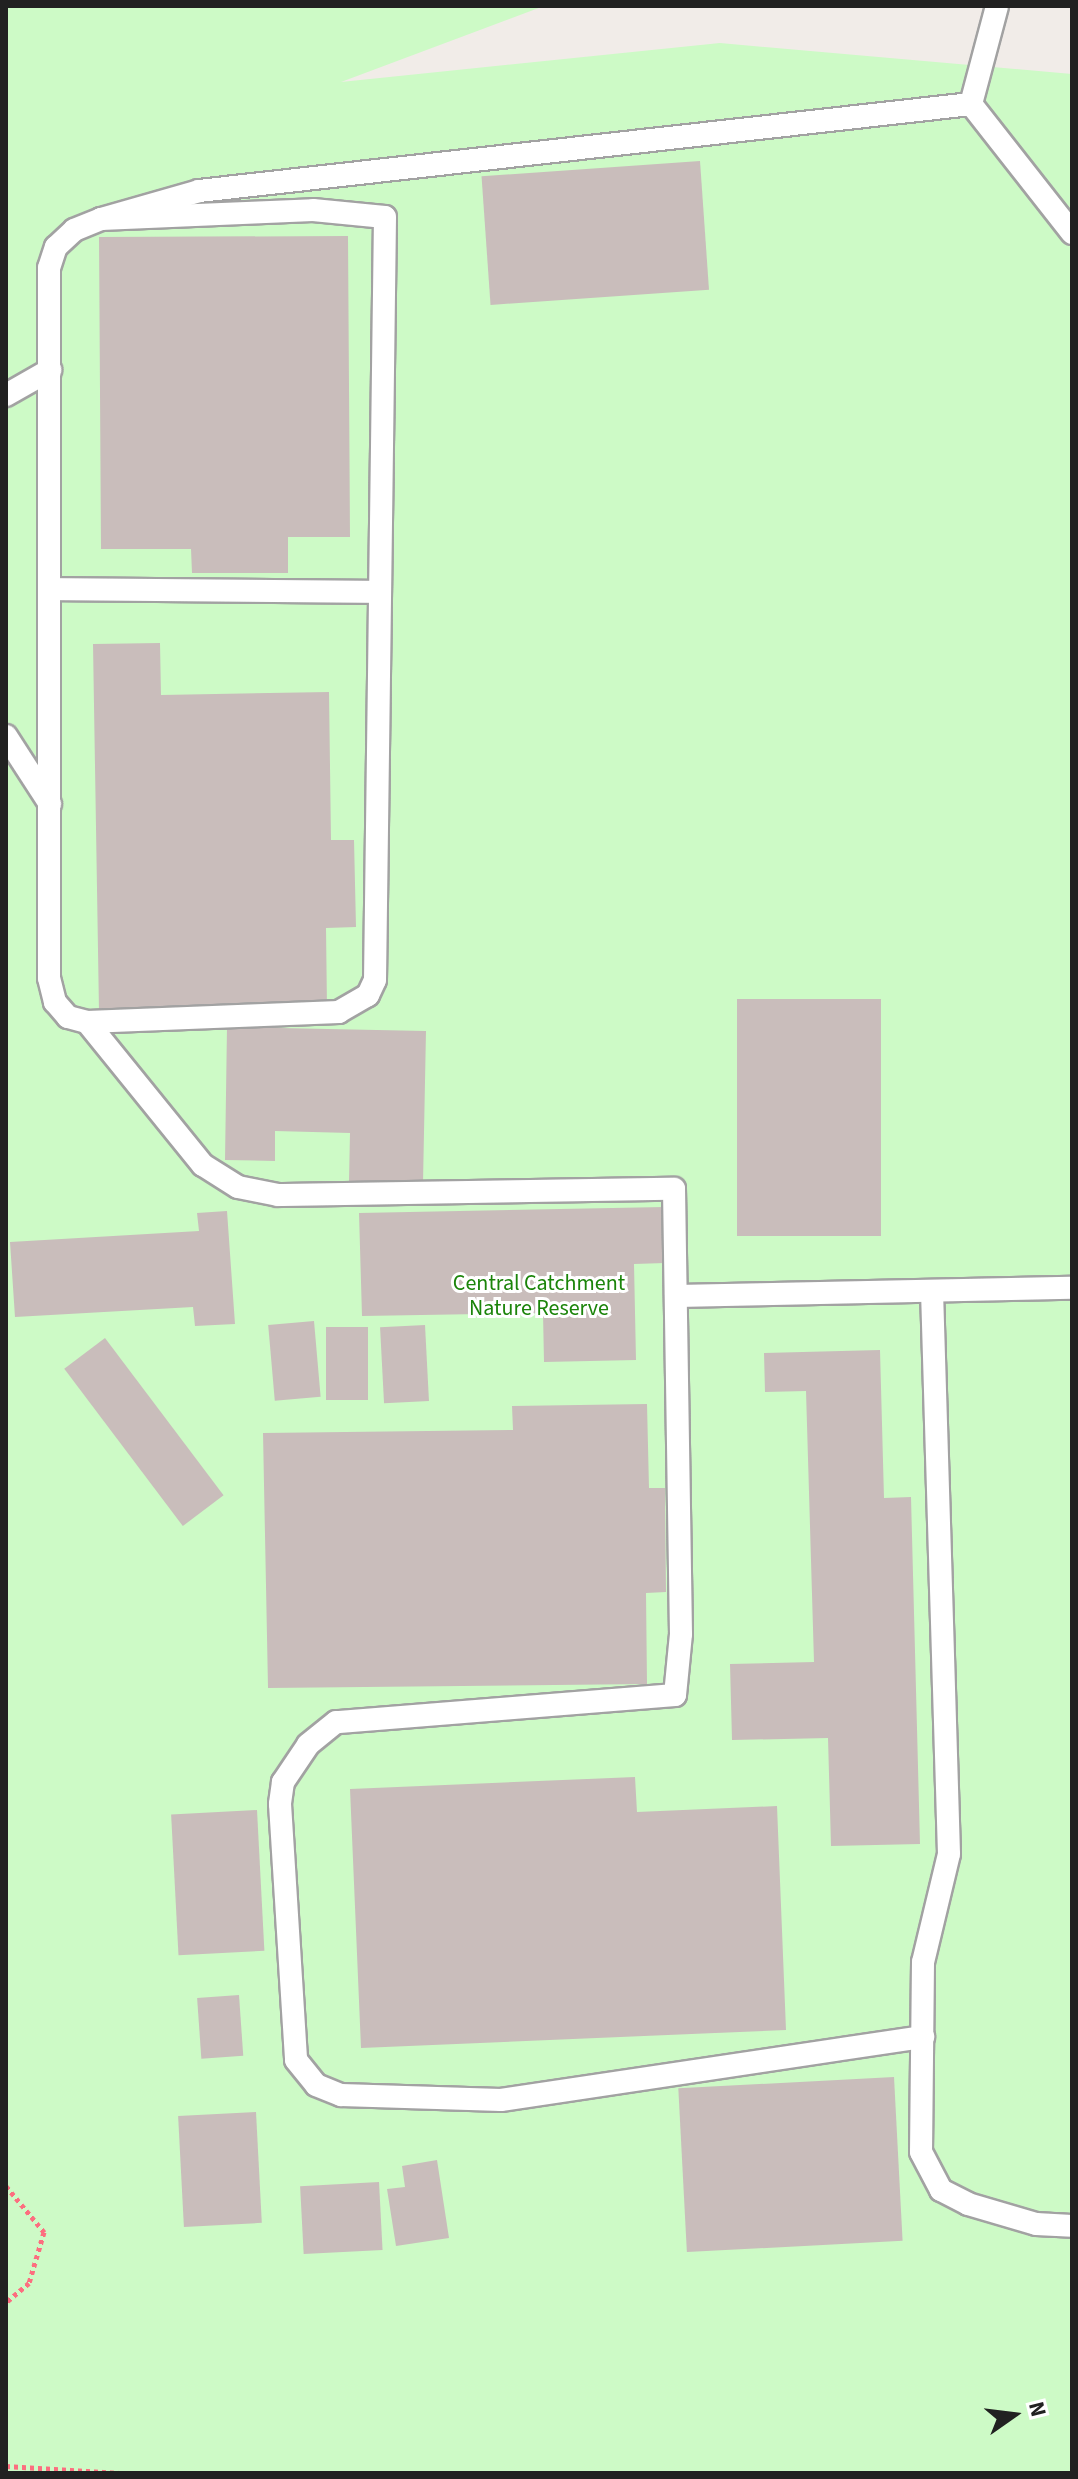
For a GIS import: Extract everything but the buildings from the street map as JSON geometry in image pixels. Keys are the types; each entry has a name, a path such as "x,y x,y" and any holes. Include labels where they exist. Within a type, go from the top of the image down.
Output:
{"lane":[{"path":"971,104 997,6"},
{"path":"101,219 313,210 385,217 375,980 368,995 339,1012 87,1022 68,1017 55,1002 49,978 49,268 56,247 74,230 101,219 199,191 971,104"},
{"path":"971,104 1072,233"},
{"path":"6,395 50,370"},
{"path":"50,589 380,592"},
{"path":"6,736 50,804"},
{"path":"87,1022 203,1165 257,1192 674,1189 681,1645 675,1695 336,1722 308,1745 283,1782 280,1804 296,2060 316,2085 341,2095 501,2100 923,2037"},
{"path":"676,1296 1072,1288"},
{"path":"932,1291 949,1854 923,1962 921,2152 941,2190 1036,2224 1072,2226"}],"path":[{"path":"6,2186 44,2232 29,2283 6,2302"},
{"path":"6,2466 120,2473"}],"green space":[{"name":"Central Catchment Nature Reserve","path":"6,6 544,6 341,82 720,43 1072,74 1072,2473 6,2473"}]}
